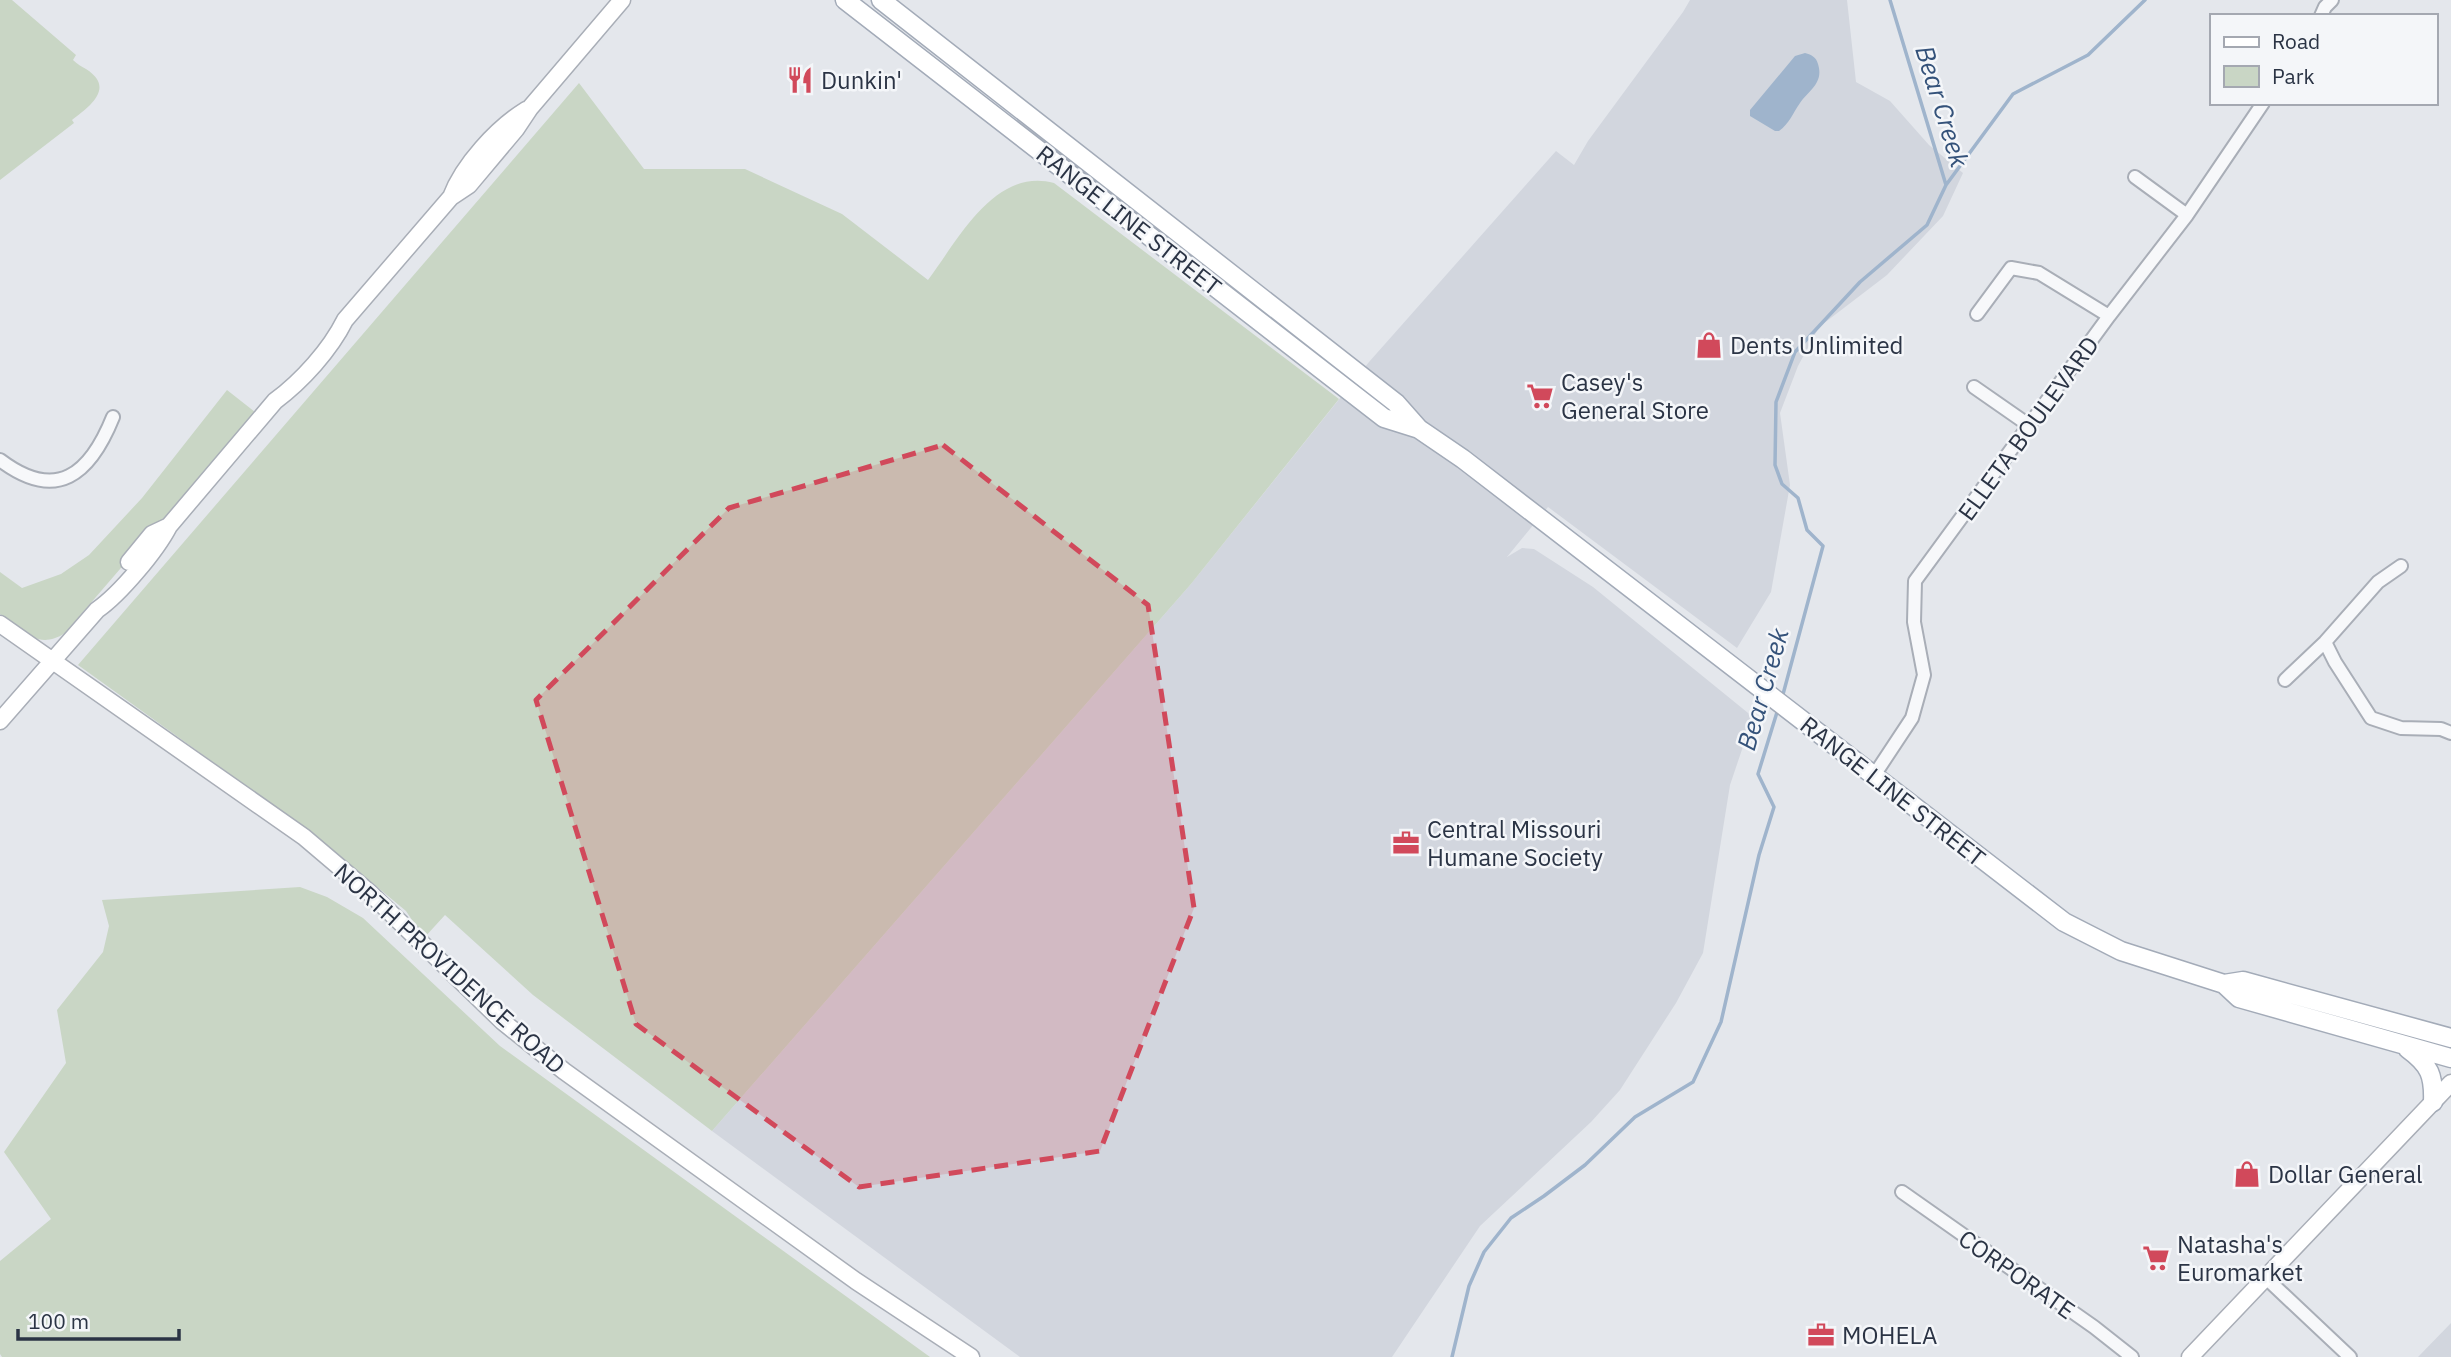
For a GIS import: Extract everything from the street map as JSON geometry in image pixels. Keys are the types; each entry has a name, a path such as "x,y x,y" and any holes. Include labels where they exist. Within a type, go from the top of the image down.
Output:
{"main road":[{"name":"RANGE LINE STREET","path":"845,0 1384,418 1419,429"},
{"name":"RANGE LINE STREET","path":"881,0 1396,403 1419,429 1463,459 2064,922 2121,951 2224,984 2239,998 2451,1058"},
{"path":"890,35 920,44 1000,105 1028,115"},
{"path":"1023,138 1060,150 1136,210 1142,214 1157,216"},
{"name":"RANGE LINE STREET","path":"2224,984 2243,981 2451,1038"},
{"path":"2403,1045 2420,1058 2430,1071 2434,1084 2433,1102"}],"street":[{"path":"0,721 97,610 111,600 161,542 169,526 275,401 284,382 320,340 329,330 345,320 451,197 469,185 516,129 530,107 622,0"},
{"path":"2322,14 2332,0"},
{"name":"ELLETA BOULEVARD","path":"1873,777 1912,718 1924,675 1914,622 1915,580 2109,316 2187,215 2262,105"},
{"path":"2135,177 2187,215"},
{"path":"1977,314 2011,268 2039,273 2109,316"},
{"path":"1974,387 2030,426"},
{"path":"0,460 33,478 54,482 75,475 104,439 113,417"},
{"path":"2285,680 2325,642 2372,588 2401,566"},
{"name":"NORTH PROVIDENCE ROAD","path":"0,624 304,837 370,893 502,1021 564,1072 856,1280 971,1357"},
{"path":"2325,642 2334,662 2371,718 2401,728 2441,729 2451,733"},
{"path":"2190,1357 2451,1083"},
{"name":"CORPORATE","path":"1902,1192 2094,1327 2132,1357"},
{"path":"2266,1278 2350,1357"}],"highlighted area":[{"path":"943,445 1148,605 1194,908 1100,1151 859,1187 636,1024 536,700 729,508"}],"shaded area":[{"path":"1690,0 1847,0 1856,82 1890,101 1929,145 1963,173 1943,216 1887,275 1819,327 1798,366 1780,413 1790,485 1771,592 1737,648 1548,507 1507,557 1522,548 1534,549 1593,587 1753,717 1730,785 1703,953 1676,1003 1620,1090 1591,1122 1480,1226 1392,1357 1020,1357 712,1131 1191,584 1369,362 1556,151 1574,165 1588,141"},
{"path":"2451,1323 2451,1357 2418,1357"}],"green space":[{"path":"0,0 12,0 76,55 73,60 95,76 99,90 92,103 72,120 74,123 0,180"},
{"path":"579,83 644,169 745,169 842,214 928,280 965,228 996,196 1014,186 1033,181 1054,183 1339,399 1191,584 712,1131 533,995 445,915 424,938 406,911 317,837 78,665"},
{"path":"227,390 255,412 65,633 47,640 38,639 23,632 0,614 0,572 22,588 61,574 89,555 142,498"},
{"path":"300,887 327,897 363,918 500,1046 930,1357 2,1357 0,1261 51,1219 4,1152 66,1063 57,1010 103,952 109,926 102,900"}],"water":[{"path":"1805,53 1816,60 1819,76 1815,86 1786,125 1775,131 1750,116 1750,110 1795,56"}],"waterway":[{"name":"Bear Creek","path":"1782,698 1823,546 1807,530 1798,498 1782,484 1775,465 1776,402 1795,352 1860,282 1927,225 1946,185 1890,0"},
{"path":"1946,185 2013,94 2088,55 2145,0"},
{"name":"Bear Creek","path":"1452,1357 1469,1286 1484,1252 1511,1218 1585,1165 1635,1117 1693,1082 1721,1022 1759,855 1774,807 1758,774 1778,709"}],"place":[{"name":"Dunkin'","path":"800,80"},
{"name":"Dents Unlimited","path":"1709,345"},
{"name":"Casey's General Store","path":"1540,396"},
{"name":"Central Missouri Humane Society","path":"1406,843"},
{"name":"Dollar General","path":"2247,1174"},
{"name":"Natasha's Euromarket","path":"2156,1258"},
{"name":"MOHELA","path":"1821,1335"}]}
